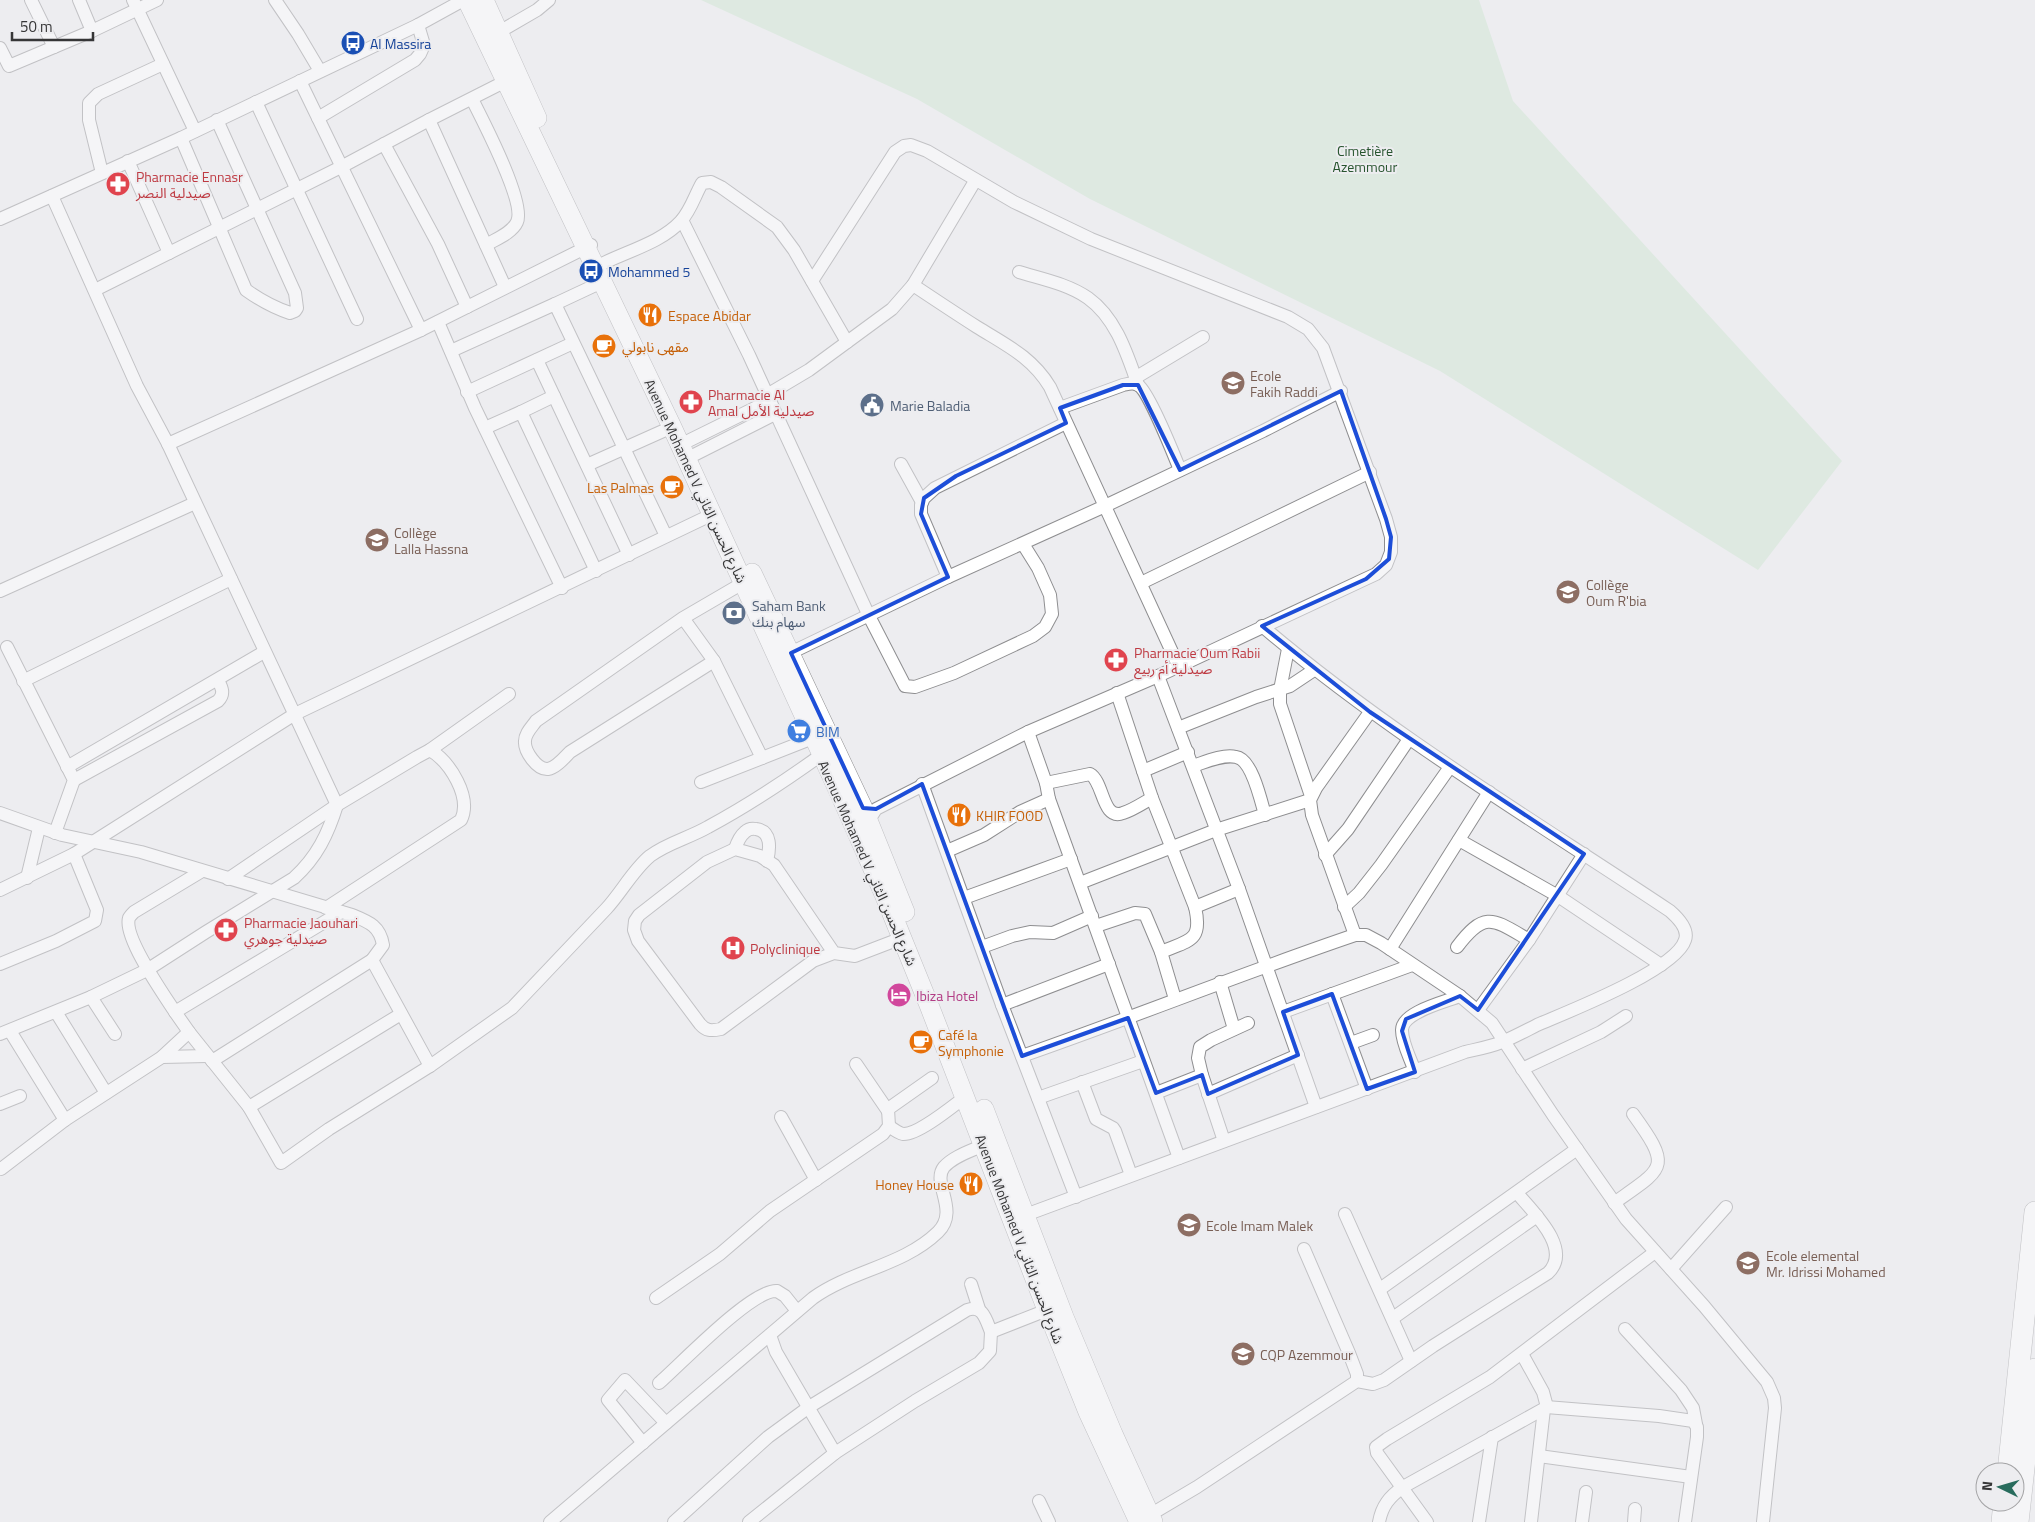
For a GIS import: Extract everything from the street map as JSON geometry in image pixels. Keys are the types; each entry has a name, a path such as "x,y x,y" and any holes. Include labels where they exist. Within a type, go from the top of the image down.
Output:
{"highway":[{"path":"2009,1462 2035,1212"},
{"path":"2018,1522 2035,1369"}],"main road":[{"name":"Avenue Mohamed V شارع الحسن الثاني","path":"471,2 499,32 600,271 672,427 687,450 711,515 743,583 784,656 813,738 821,755 862,816"},
{"name":"Avenue Mohamed V شارع الحسن الثاني","path":"471,2 506,82 590,245"},
{"name":"Avenue Mohamed V شارع الحسن الثاني","path":"600,271 862,816 965,1097 984,1145 1019,1217 1047,1310 1088,1412 1145,1520"},
{"name":"Avenue Mohamed V شارع الحسن الثاني","path":"907,941 1019,1217 1089,1377 1145,1520"}],"street":[{"path":"31,0 54,47"},
{"path":"80,0 92,31"},
{"path":"0,48 9,66 92,31 135,5 157,0"},
{"path":"276,0 320,71"},
{"path":"499,32 549,0"},
{"path":"0,219 181,138 418,25 471,2"},
{"path":"135,5 194,131"},
{"path":"318,118 415,60 424,45 418,25"},
{"path":"102,173 89,120 89,103 98,94 163,64"},
{"path":"300,81 421,330"},
{"path":"95,290 506,82"},
{"path":"472,99 505,170 518,209 518,219 514,226 486,245"},
{"path":"256,102 357,319"},
{"path":"181,138 246,290 281,310 290,313 295,311 297,308 294,293 217,120"},
{"path":"429,120 505,287"},
{"path":"384,144 438,244 467,306"},
{"path":"812,281 884,167 899,148 911,145 918,147 1014,202 1091,240 1298,322 1318,339 1323,348 1370,472 1391,537 1391,552 1386,565 1366,579 1158,676 1028,732 862,816"},
{"path":"128,162 169,253"},
{"path":"687,450 809,370 892,309 912,285 975,181"},
{"path":"450,351 555,304 600,271 669,231 682,220 702,183 708,182 734,195 777,227 788,240 847,342"},
{"path":"52,196 137,386 168,444 337,805 325,841 318,852 294,878 147,970 91,997 5,1033 65,1120"},
{"path":"682,220 768,398 869,616 901,681 907,687 919,686 971,666 1040,632 1052,618 1050,595 1038,568 1023,544"},
{"path":"168,444 438,322 590,245"},
{"path":"1019,272 1079,292 1098,306 1118,334 1137,381 1151,405 1180,470"},
{"path":"912,285 1017,351 1037,367 1050,387 1060,408 1178,666"},
{"path":"555,304 666,536"},
{"path":"438,322 467,392 562,588"},
{"path":"1060,408 1137,381 1203,338"},
{"path":"467,392 573,343"},
{"path":"537,360 629,555"},
{"path":"784,656 948,577 1105,506 1263,431 1340,391"},
{"path":"485,428 554,396"},
{"path":"521,412 596,571"},
{"path":"687,450 775,414"},
{"path":"922,502 931,491 949,480 1066,423"},
{"path":"587,465 672,427"},
{"path":"901,464 922,502 922,517 948,577"},
{"path":"1141,583 1370,472"},
{"path":"0,592 195,503"},
{"path":"0,890 74,854 295,714 562,588 711,515"},
{"path":"23,681 231,579"},
{"path":"714,661 570,752 552,767 545,769 535,763 525,744 529,731 536,721 683,618 743,583"},
{"path":"683,618 714,661 762,758"},
{"path":"1019,1217 1076,1198 1131,1175 1465,1052 1505,1041 1598,999 1661,965 1676,954 1685,942 1684,928 1680,920 1670,911 1450,767 1370,712 1314,670 1262,626"},
{"path":"8,647 23,681 74,780"},
{"path":"1288,649 1280,690 1280,704 1311,798 1314,820 1355,935"},
{"path":"67,767 264,652"},
{"path":"1178,728 1248,700 1290,686 1314,670"},
{"path":"1158,676 1188,752 1316,1107"},
{"path":"55,832 74,780 218,701 223,695 218,680"},
{"path":"1117,693 1152,798 1194,907 1198,925 1196,934 1184,943 1161,952"},
{"path":"228,879 337,805 430,750 509,694"},
{"path":"1080,883 1216,830 1311,798 1370,712"},
{"path":"140,724 148,740"},
{"path":"1028,732 1046,783 1049,799 1179,1158"},
{"path":"701,782 813,738"},
{"path":"1326,855 1348,828 1409,739"},
{"path":"326,908 460,820 464,808 457,784 444,761 438,754 430,750"},
{"path":"1143,771 1188,752"},
{"path":"202,871 134,912 129,917 129,925 147,970 209,1059 249,1107 280,1163 329,1129 430,1066 512,1008 620,894 634,872 648,858 722,819 821,755"},
{"path":"1193,766 1231,757 1242,759 1254,780 1265,815"},
{"path":"1344,907 1359,893 1381,866 1450,767"},
{"path":"1046,783 1090,774 1095,777 1099,784 1108,809 1116,814 1123,813 1152,798"},
{"path":"922,784 1002,1005 1076,1198"},
{"path":"1390,949 1489,792"},
{"path":"947,851 984,835 1015,816 1049,799"},
{"path":"0,813 39,828 91,842 141,852 341,912 358,918 378,929 382,936 383,945 372,960 209,1059 162,1056"},
{"path":"27,878 39,828"},
{"path":"734,849 743,833 750,828 759,829 765,833 770,842 767,861"},
{"path":"1459,840 1558,896 1661,965"},
{"path":"834,953 774,865 745,850 734,849 707,862 649,906 635,922 634,930 638,941 705,1030 712,1031 721,1029 813,961 834,953 855,956 907,941"},
{"path":"0,964 56,941 95,921 97,910 74,854"},
{"path":"1478,1010 1529,940 1584,854"},
{"path":"964,898 1071,859"},
{"path":"1194,907 1238,889"},
{"path":"175,1012 341,912"},
{"path":"982,947 1012,936 1030,932 1053,933 1094,921 1142,913 1147,918 1161,952 1175,999"},
{"path":"1457,947 1476,926 1486,921 1496,922 1529,940"},
{"path":"1022,1056 1128,1018 1220,982 1355,935 1371,937 1460,996 1492,1023 1614,1203 1654,1252 1751,1362 1771,1390 1775,1408 1763,1522"},
{"path":"372,960 430,1066"},
{"path":"1002,1005 1109,964"},
{"path":"1283,1012 1412,965"},
{"path":"1220,982 1234,1029"},
{"path":"1332,994 1367,1089"},
{"path":"1415,1072 1403,1036 1404,1022 1418,1012 1460,996"},
{"path":"91,997 115,1034"},
{"path":"56,1012 106,1093"},
{"path":"249,1107 401,1014"},
{"path":"1522,1069 1601,1032 1626,1016"},
{"path":"1224,1141 1202,1075 1198,1058 1200,1047 1204,1043 1248,1023"},
{"path":"0,1168 65,1120 162,1056 189,1032"},
{"path":"1351,1043 1373,1035"},
{"path":"1208,1094 1298,1056"},
{"path":"1038,1098 1143,1061"},
{"path":"656,1298 720,1254 770,1211 883,1134 889,1126 888,1111 856,1064"},
{"path":"1156,1093 1202,1075"},
{"path":"888,1111 932,1078"},
{"path":"1082,1082 1096,1119 1115,1130 1131,1175"},
{"path":"0,1104 20,1096"},
{"path":"889,1126 901,1133 911,1132 948,1110 965,1097"},
{"path":"1614,1203 1651,1176 1659,1164 1658,1152 1633,1114"},
{"path":"781,1117 816,1180"},
{"path":"550,1522 821,1292 894,1260 924,1243 938,1231 947,1215 941,1173 952,1161 984,1145"},
{"path":"1380,1289 1577,1149"},
{"path":"1145,1520 1357,1381 1377,1383 1534,1283 1554,1268 1558,1259 1556,1247 1536,1216 1517,1193"},
{"path":"1670,1269 1726,1207"},
{"path":"1345,1214 1411,1360"},
{"path":"1393,1318 1536,1216"},
{"path":"1304,1249 1349,1353 1357,1374 1357,1381"},
{"path":"1427,1522 1377,1452 1378,1445 1490,1377 1654,1252"},
{"path":"749,1522 835,1453 915,1401 979,1363 990,1351 991,1332 979,1309 971,1284"},
{"path":"659,1383 725,1323 762,1294 777,1291 785,1296 797,1311"},
{"path":"674,1522 768,1437 809,1406 967,1310 979,1309"},
{"path":"991,1332 1047,1310"},
{"path":"1625,1329 1681,1390 1694,1408 1698,1432 1685,1522"},
{"path":"770,1335 776,1352 835,1453"},
{"path":"1522,1354 1543,1392 1547,1404 1531,1522"},
{"path":"644,1443 608,1400 625,1380 666,1423"},
{"path":"1378,1522 1383,1506 1389,1498 1403,1487 1545,1408 1680,1418 1693,1421 1696,1424"},
{"path":"1479,1522 1492,1436"},
{"path":"1539,1456 1691,1477"},
{"path":"1582,1522 1586,1492"},
{"path":"1039,1501 1049,1522"},
{"path":"1634,1522 1635,1509"}],"highlighted area":[{"path":"1123,385 1138,385 1180,470 1341,391 1386,519 1391,537 1389,559 1366,579 1262,626 1370,712 1584,854 1478,1010 1460,996 1406,1019 1402,1031 1415,1072 1367,1089 1332,994 1283,1012 1298,1055 1208,1094 1202,1075 1156,1093 1128,1018 1022,1056 922,784 876,809 863,808 791,653 948,577 921,514 924,498 956,476 1066,423 1060,408"}],"green space":[{"name":"Cimetière Azemmour","path":"701,0 1479,0 1513,101 1842,461 1758,570 1440,371 1090,199 917,99"}],"place":[{"name":"Al Massira","path":"353,43"},
{"name":"Pharmacie Ennasr صيدلية النصر","path":"118,184"},
{"name":"Mohammed 5","path":"591,271"},
{"name":"Espace Abidar","path":"650,315"},
{"name":"مقهى نابولي","path":"604,346"},
{"name":"Ecole Fakih Raddi","path":"1233,383"},
{"name":"Pharmacie Al Amal صيدلية الأمل","path":"691,402"},
{"name":"Marie Baladia","path":"872,405"},
{"name":"Las Palmas","path":"672,487"},
{"name":"Collège Lalla Hassna","path":"377,540"},
{"name":"Collège Oum R'bia","path":"1568,592"},
{"name":"Saham Bank سهام بنك","path":"734,613"},
{"name":"Pharmacie Oum Rabii صيدلية أم ربيع","path":"1116,660"},
{"name":"BIM","path":"799,731"},
{"name":"KHIR FOOD","path":"959,815"},
{"name":"Pharmacie Jaouhari صيدلية جوهري","path":"226,930"},
{"name":"Polyclinique","path":"733,948"},
{"name":"Ibiza Hotel","path":"899,995"},
{"name":"Café la Symphonie","path":"921,1042"},
{"name":"Honey House","path":"971,1184"},
{"name":"Ecole Imam Malek","path":"1189,1225"},
{"name":"Ecole elemental Mr. Idrissi Mohamed","path":"1748,1263"},
{"name":"CQP Azemmour","path":"1243,1354"}]}
